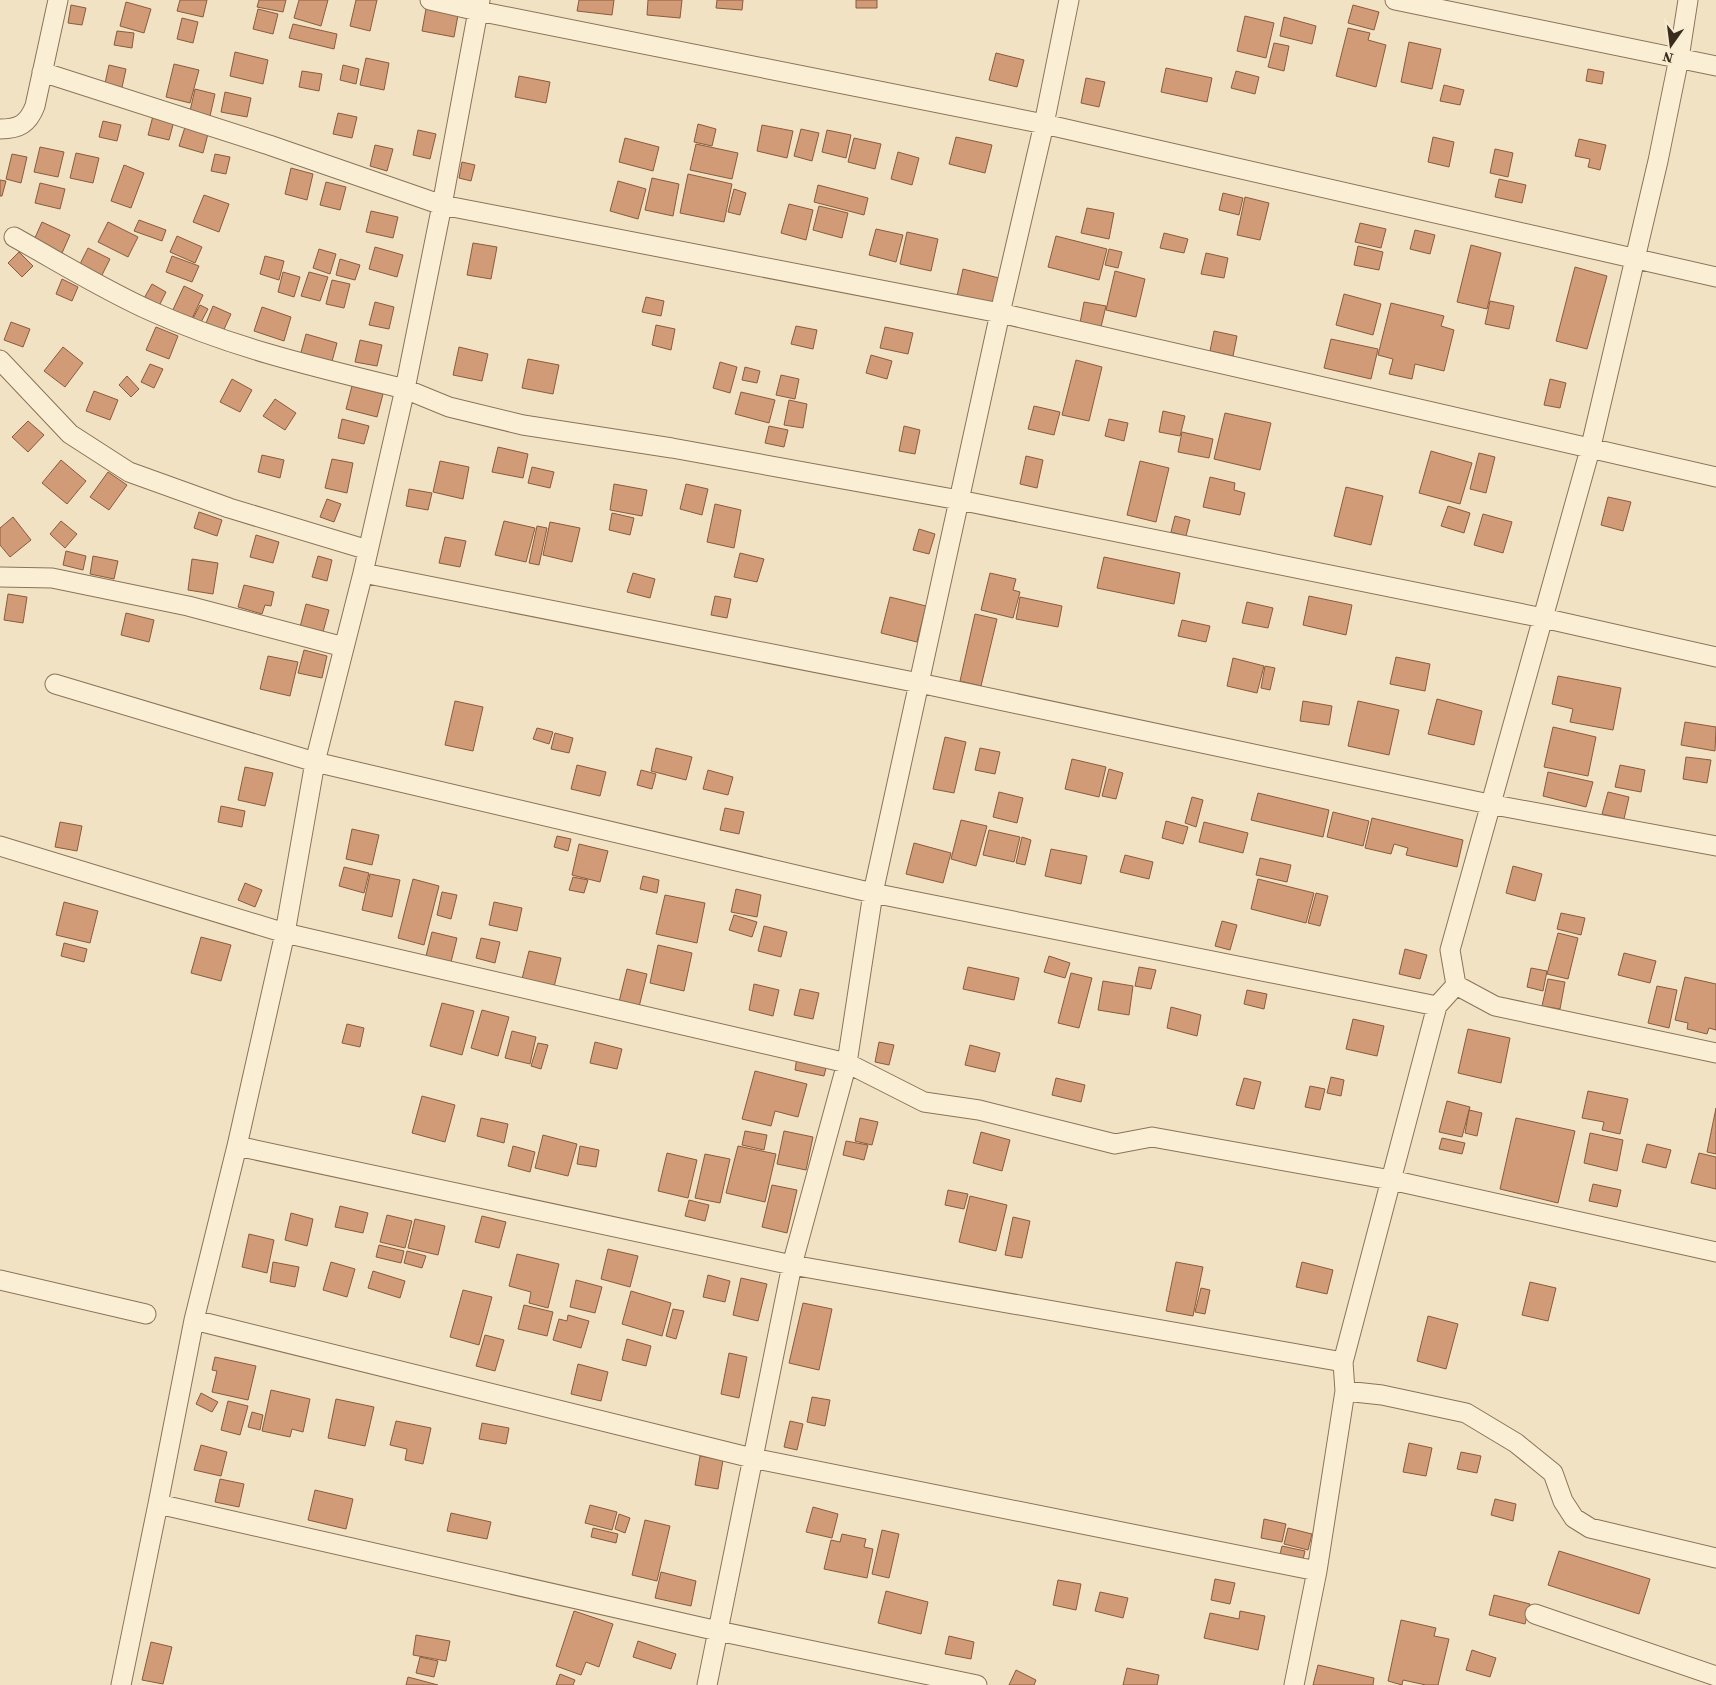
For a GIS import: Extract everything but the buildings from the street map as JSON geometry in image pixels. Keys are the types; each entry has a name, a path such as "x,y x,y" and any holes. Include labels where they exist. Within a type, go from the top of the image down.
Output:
{"street":[{"path":"0,129 14,129 29,120 35,106 58,0"},
{"path":"430,0 479,6 1044,124 1716,277"},
{"path":"707,1685 792,1265 848,1063 873,893 1000,313 1044,124 1069,0"},
{"path":"1395,0 1716,66"},
{"path":"1456,985 1450,950 1489,804 1591,446 1633,258 1658,161 1679,58 1688,0"},
{"path":"121,1685 194,1320 237,1146 285,933 315,762 363,573 405,389 479,6"},
{"path":"42,72 269,145 442,205 1000,313 1591,446 1716,477"},
{"path":"14,237 150,311 228,342 308,365 405,389 449,407 523,425 672,448 959,500 1543,618 1716,657"},
{"path":"0,360 70,434 129,472 229,508 368,550"},
{"path":"363,573 919,684 1489,804 1716,846"},
{"path":"0,577 52,578 188,606 344,646"},
{"path":"55,684 315,762 873,893 1437,1006"},
{"path":"0,846 285,933 848,1063 924,1102 979,1110 1115,1144 1152,1137 1391,1180 1716,1252"},
{"path":"1294,1685 1316,1572 1345,1391 1343,1362 1437,1006 1456,985"},
{"path":"1456,985 1495,1006 1716,1053"},
{"path":"237,1146 792,1265 1343,1362"},
{"path":"0,1280 146,1314"},
{"path":"194,1320 752,1458 1316,1572"},
{"path":"1345,1391 1382,1396 1466,1413 1516,1443 1553,1473 1563,1501 1574,1518 1590,1528 1716,1558"},
{"path":"158,1504 718,1631 977,1685"},
{"path":"1535,1614 1716,1676"}]}
